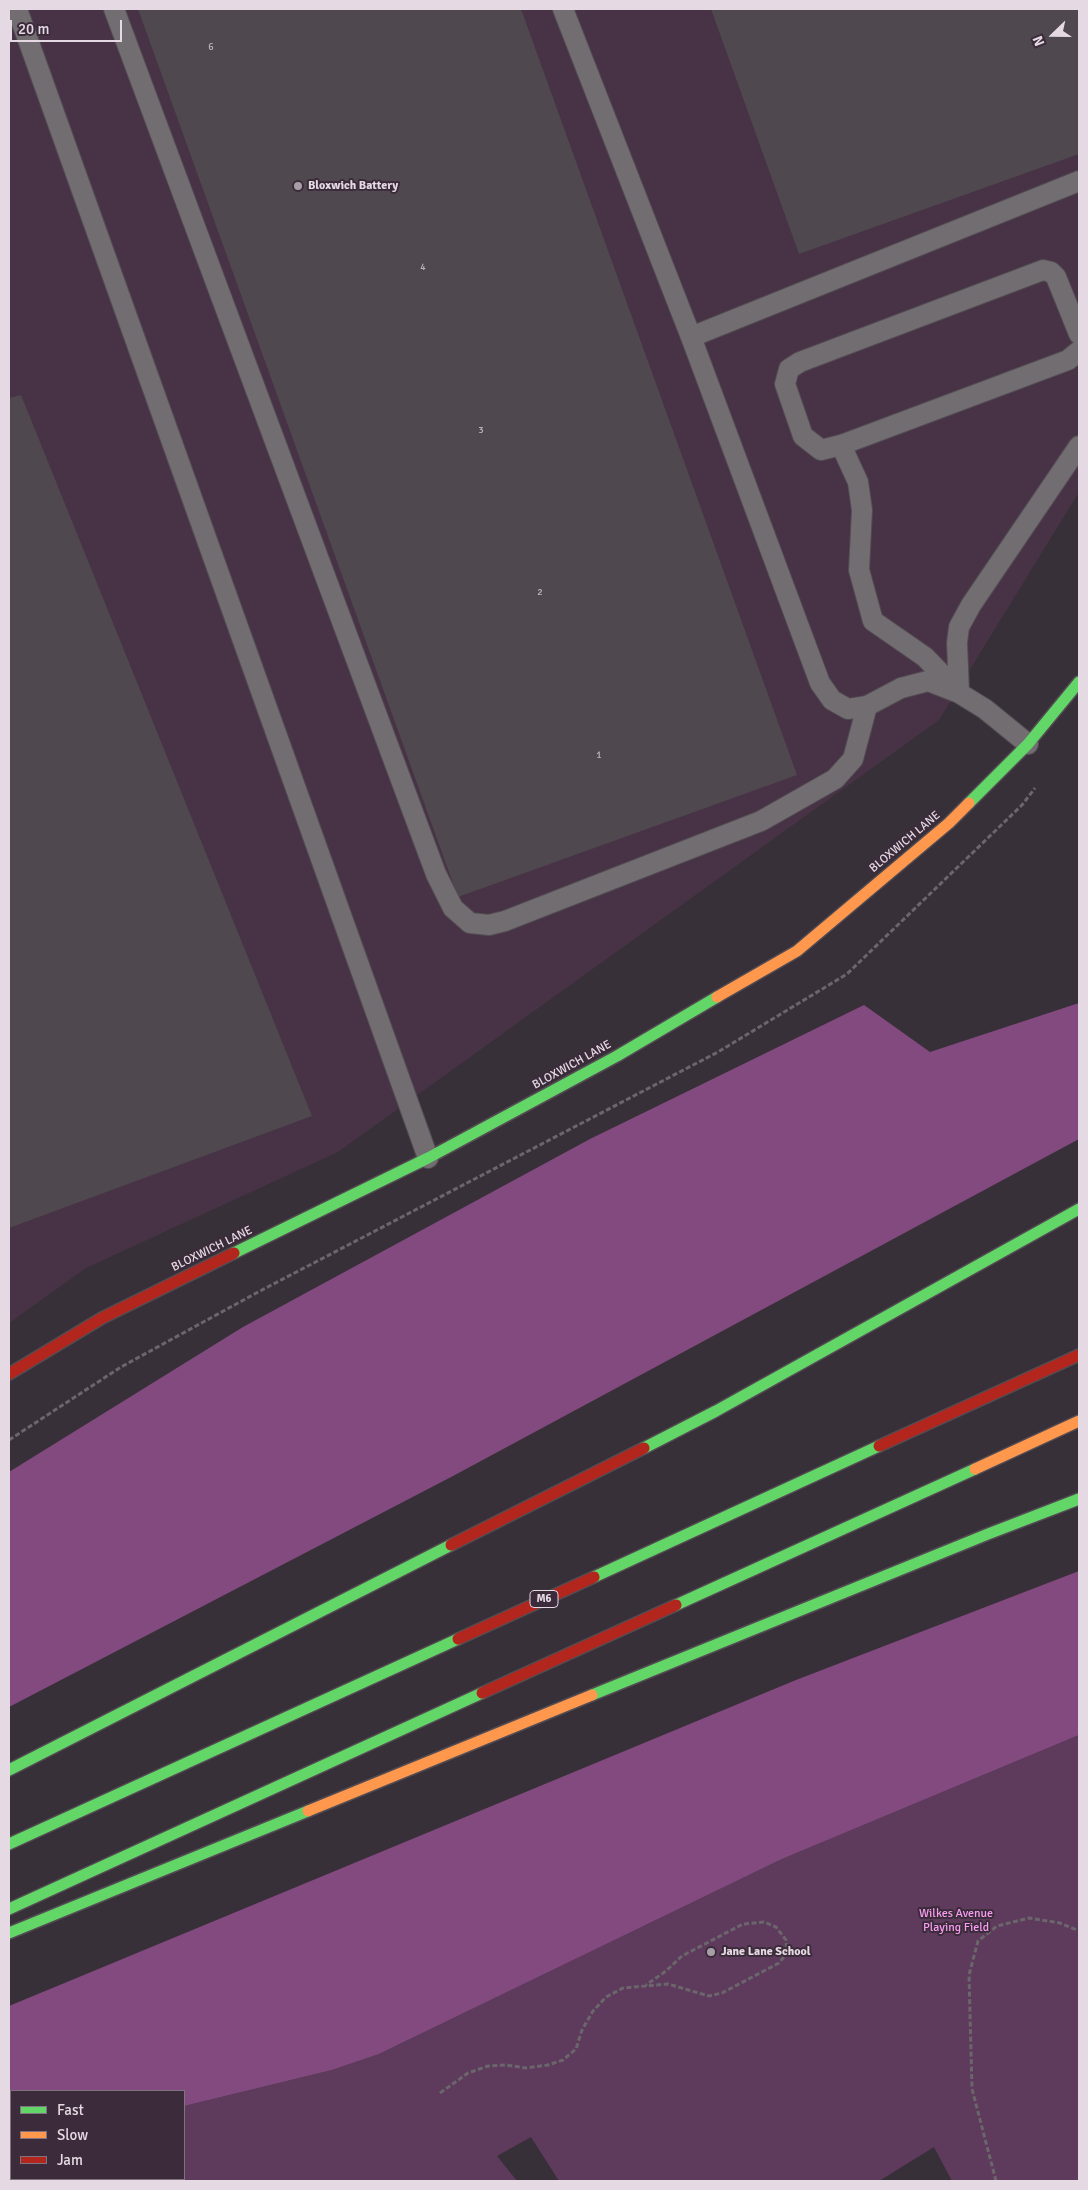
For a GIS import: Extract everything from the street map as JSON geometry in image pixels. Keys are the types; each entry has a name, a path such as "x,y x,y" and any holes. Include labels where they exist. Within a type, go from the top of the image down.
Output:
{"main road":[{"name":"BLOXWICH LANE","path":"9,1374 102,1318 428,1158 617,1056 797,951 949,823 1028,744 1079,682"},
{"path":"9,1770 716,1411 1079,1209"},
{"name":"M6","path":"9,1844 1079,1355"},
{"path":"9,1909 1079,1421"},
{"path":"9,1933 988,1534 1079,1499"}],"lane":[{"path":"17,9 428,1158"},
{"path":"114,9 436,874 453,908 470,922 489,925 505,921 761,821 834,779 847,765 853,758 867,706"},
{"path":"563,9 691,337 820,683 832,700 848,709 867,706 900,688 928,681 960,693 985,709 1028,744"},
{"path":"691,337 1079,181"},
{"path":"1079,334 1056,277 1051,272 1043,270 800,362 789,369 785,384 804,436 821,450 841,446 1068,360 1079,352"},
{"path":"841,446 858,482 862,510 859,570 873,622 925,657 960,693"},
{"path":"960,693 957,643 959,627 971,606 1079,446"}],"path":[{"path":"9,1440 121,1367 260,1291"},
{"path":"996,2181 972,2089 969,1975 978,1941 997,1926 1029,1918 1060,1922 1079,1931"},
{"path":"440,2093 468,2073 488,2066 506,2065 526,2068 563,2060 576,2049 582,2030 594,2011 606,1997 623,1988 646,1984 668,1984 709,1996 722,1993 779,1963 787,1953 786,1940 776,1928 764,1922 742,1924 682,1956 666,1972 646,1984"}],"shaded area":[{"path":"9,9 1079,9 1079,492 939,720 338,1152 86,1268 9,1323"},
{"path":"1079,1003 1079,1139 453,1476 9,1707 9,1472 243,1327 590,1139 864,1005 930,1052"},
{"path":"1079,1571 1079,1735 782,1859 379,2054 332,2070 185,2106 185,2090 10,2090 9,2149 9,2006 796,1680"}],"green space":[{"name":"Jane Lane School","path":"1079,1735 1079,2181 952,2181 934,2147 879,2181 559,2181 531,2137 497,2156 517,2181 106,2180 185,2180 185,2106 332,2070 379,2054 782,1859"}],"building":[{"path":"138,9 521,9 797,775 458,897"},
{"path":"711,9 1079,9 1079,154 799,254"},
{"path":"21,395 312,1116 9,1228 9,398"}],"traffic: fast":[{"path":"969,803 1028,744 1079,682"},
{"path":"234,1253 428,1158 617,1056 717,997"},
{"path":"644,1448 716,1411 1079,1209"},
{"path":"594,1577 879,1446"},
{"path":"676,1605 975,1469"},
{"path":"592,1695 988,1534 1079,1499"},
{"path":"9,1770 451,1545"},
{"path":"9,1844 458,1639"},
{"path":"9,1909 482,1693"},
{"path":"9,1933 308,1811"}],"traffic: slow":[{"path":"717,997 797,951 949,823 969,803"},
{"path":"975,1469 1079,1421"},
{"path":"308,1811 592,1695"}],"traffic: jam":[{"path":"9,1374 102,1318 234,1253"},
{"path":"879,1446 1079,1355"},
{"path":"451,1545 644,1448"},
{"path":"458,1639 594,1577"},
{"path":"482,1693 676,1605"}],"place":[{"name":"Bloxwich Battery","path":"298,186"},
{"name":"Jane Lane School","path":"711,1952"}],"park label":[{"name":"Wilkes Avenue Playing Field","path":"956,1921"}]}
